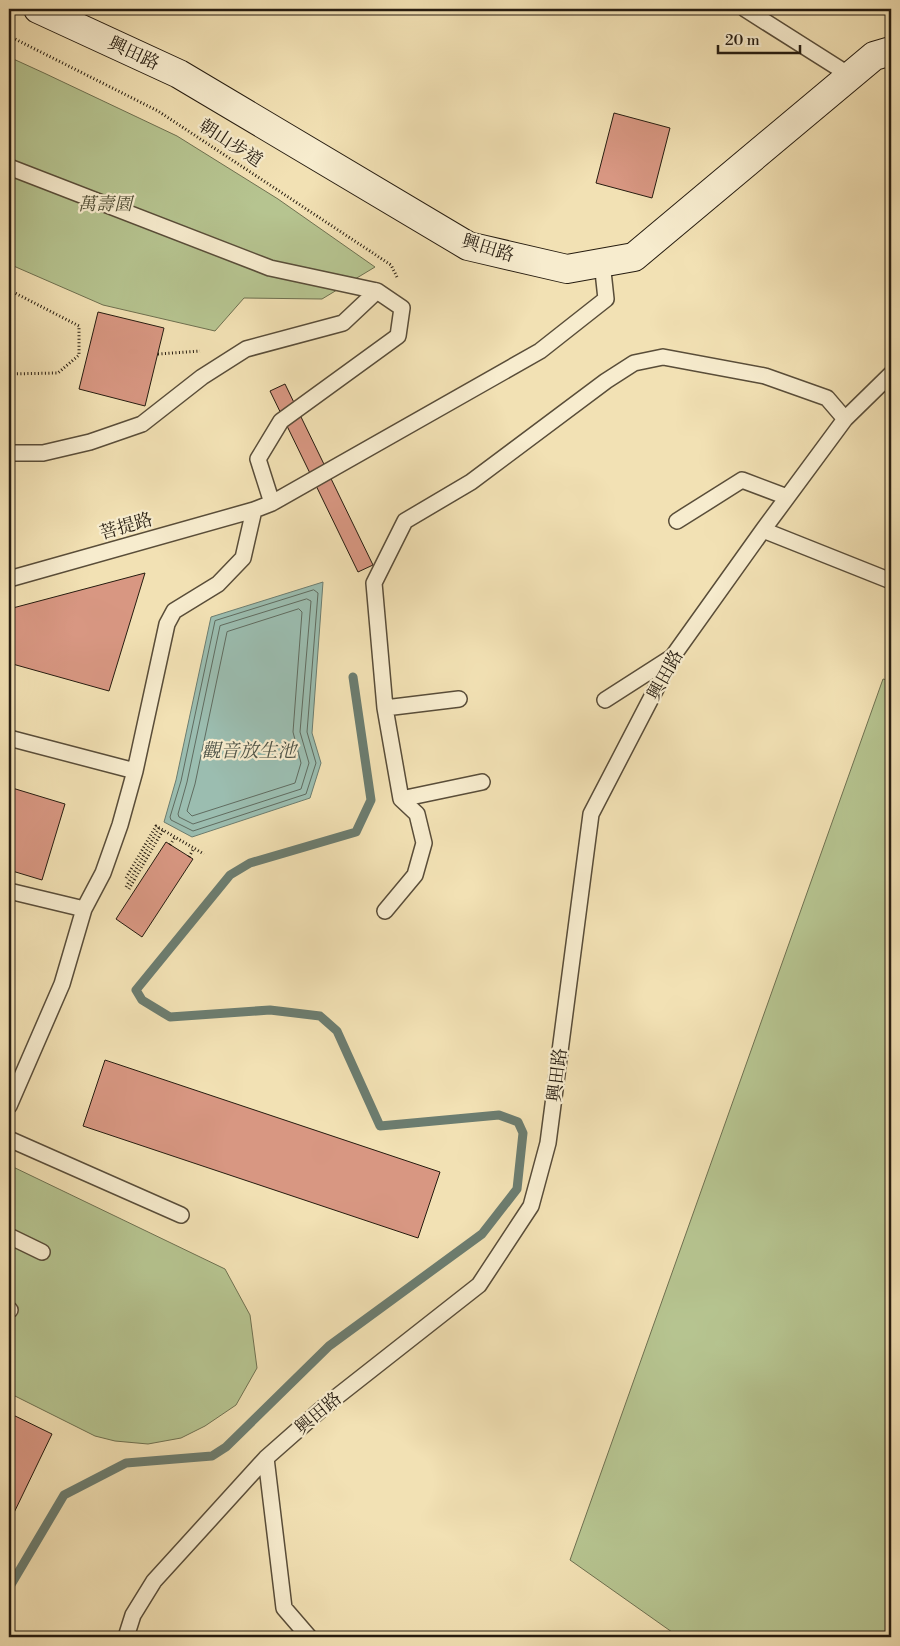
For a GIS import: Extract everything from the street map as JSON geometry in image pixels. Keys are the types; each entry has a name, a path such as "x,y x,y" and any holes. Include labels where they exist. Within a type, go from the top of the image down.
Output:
{"street":[{"name":"興田路","path":"38,9 179,74 468,246 567,269 634,257 874,56 891,51"}],"lane":[{"path":"745,9 851,76"},
{"path":"9,167 270,268 377,291 402,308 398,336 281,420 258,459 272,503"},
{"name":"菩提路","path":"9,579 254,510 272,503 540,351 606,299 602,262"},
{"path":"9,453 43,453 90,442 142,424 202,378 246,349 343,323 377,291"},
{"path":"385,912 414,875 424,843 417,814 402,800 385,708 374,583 405,521 471,482 606,380 634,363 663,358 765,376 827,398 845,419"},
{"name":"興田路","path":"126,1637 133,1615 154,1581 266,1458 325,1406 480,1285 531,1206 548,1143 591,814 673,656 845,419 891,374"},
{"path":"677,521 742,480 787,497"},
{"path":"9,1106 62,984 84,909 105,868 120,825 135,771 167,624 174,611 218,584 243,558 254,510"},
{"path":"763,530 891,581"},
{"path":"605,700 673,656"},
{"path":"385,708 459,699"},
{"path":"9,738 135,771"},
{"path":"402,800 482,782"},
{"path":"9,891 84,909"},
{"path":"9,1139 181,1214"},
{"path":"9,1236 42,1252"},
{"path":"266,1458 284,1608 309,1637"}],"path":[{"name":"朝山步道","path":"9,36 158,110 391,265 399,282 402,308"},
{"path":"9,292 13,292 79,326 79,355 58,372 9,374"},
{"path":"161,829 126,887 156,826 204,854"},
{"path":"170,845 175,837"},
{"path":"189,857 194,848"}],"green space":[{"name":"萬壽園","path":"9,57 177,136 278,199 375,267 322,299 244,298 215,331 103,305 9,264"},
{"path":"883,679 891,681 891,1637 679,1637 570,1560"},
{"path":"9,1165 225,1269 250,1315 257,1368 236,1405 205,1426 181,1438 148,1444 115,1441 95,1436 9,1393"}],"water":[{"name":"觀音放生池","path":"323,582 312,733 321,763 310,798 192,837 164,822 176,780 211,617"}],"building":[{"path":"614,113 670,128 652,198 596,183"},
{"path":"98,312 164,328 145,406 79,389"},
{"path":"285,384 373,565 358,572 270,391"},
{"path":"145,573 109,691 9,663 9,609"},
{"path":"9,787 65,804 42,880 9,870"},
{"path":"166,842 193,859 142,937 116,919"},
{"path":"105,1060 440,1172 418,1238 83,1126"},
{"path":"9,1413 52,1434 9,1523"}],"waterway":[{"path":"9,1588 64,1495 126,1463 212,1456 226,1447 329,1346 482,1234 517,1189 523,1133 518,1122 499,1115 380,1126 337,1031 320,1016 270,1010 170,1017 142,1000 136,990 230,875 250,863 356,832 371,800 353,677"}]}
